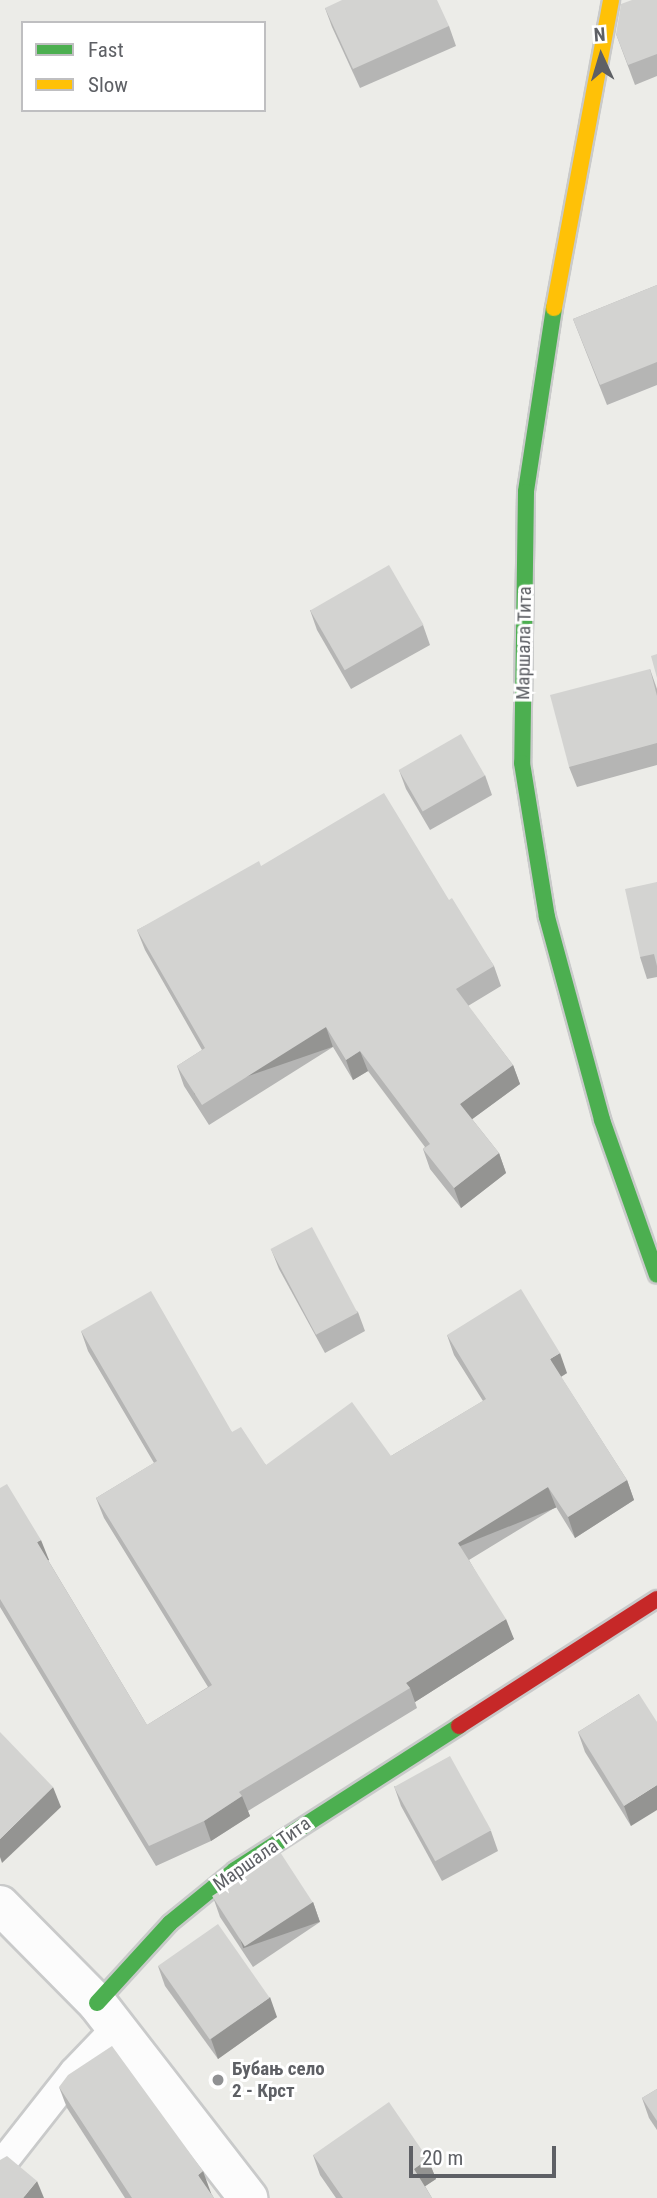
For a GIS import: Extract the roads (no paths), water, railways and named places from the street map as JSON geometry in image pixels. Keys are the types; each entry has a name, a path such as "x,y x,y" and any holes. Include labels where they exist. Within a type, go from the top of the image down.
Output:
{"street":[{"name":"Маршала Тита","path":"611,0 561,259 526,492 522,763 547,917 602,1120 657,1275"},
{"name":"Маршала Тита","path":"106,2015 170,1923 235,1870 657,1599"},
{"path":"0,1905 106,2015 248,2198"}],"lane":[{"path":"0,2166 74,2072 106,2015"}],"place":[{"name":"Бубањ село 2 - Крст","path":"218,2080"}]}
